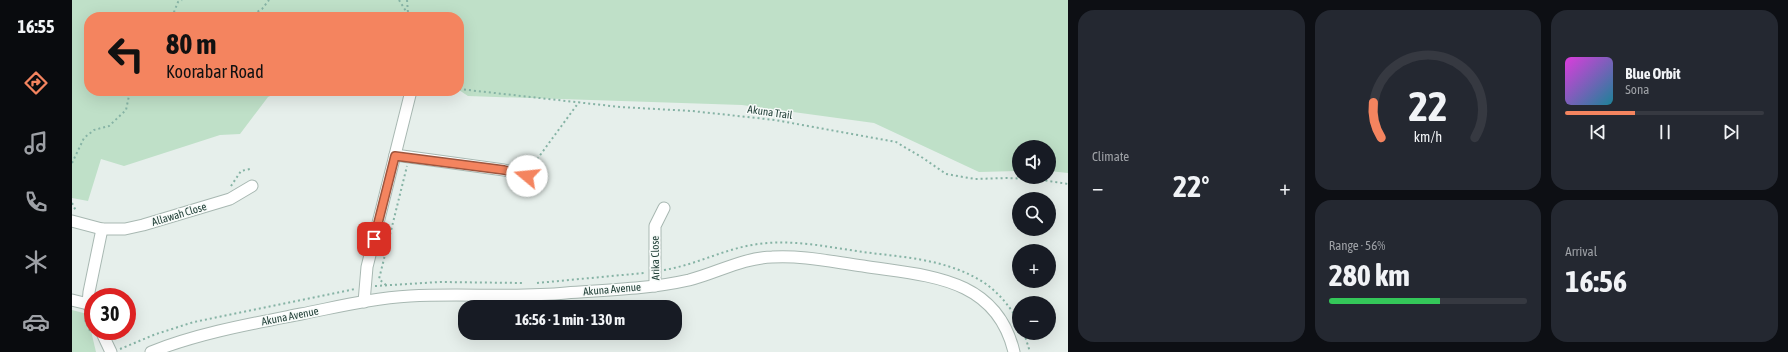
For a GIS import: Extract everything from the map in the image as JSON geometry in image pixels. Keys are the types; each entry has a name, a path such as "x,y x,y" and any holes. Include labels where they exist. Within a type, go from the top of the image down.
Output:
{"street":[{"path":"364,302 368,267 410,96"},
{"path":"395,156 504,170 523,175"},
{"name":"Allawah Close","path":"72,221 102,229 125,228 143,225 230,199 252,186"},
{"name":"Arika Close","path":"655,286 655,226 664,208"},
{"path":"90,288 102,229"},
{"name":"Akuna Avenue","path":"151,352 210,332 364,302 417,296 530,296 655,286 702,276 754,258 772,256 806,258 927,275 960,285 984,301 1002,321 1014,352"},
{"path":"72,300 84,308"},
{"path":"102,340 111,352"}],"path":[{"path":"174,12 178,2 182,0"},
{"path":"257,12 270,0"},
{"path":"399,0 406,12"},
{"path":"407,0 408,12"},
{"name":"Akuna Trail","path":"464,89 579,102 775,120 896,142 946,174 974,179 1007,178 1068,184"},
{"path":"72,163 84,138 94,130 109,126 126,110 129,96"},
{"path":"523,175 538,158 579,102"},
{"path":"386,285 379,279 409,157"},
{"path":"231,186 241,171 250,169"},
{"path":"1026,340 1030,352"}],"green space":[{"path":"72,0 1068,0 1068,173 1056,172 1056,140 1012,140 1012,171 979,172 874,123 742,105 468,96 464,93 464,12 84,12 84,96 270,96 240,134 220,135 124,166 101,159 88,201 72,198"},
{"path":"72,310 84,313 84,340 93,340 96,352 72,352"}],"route":[{"path":"374,239 395,156 504,170 527,176"}]}
